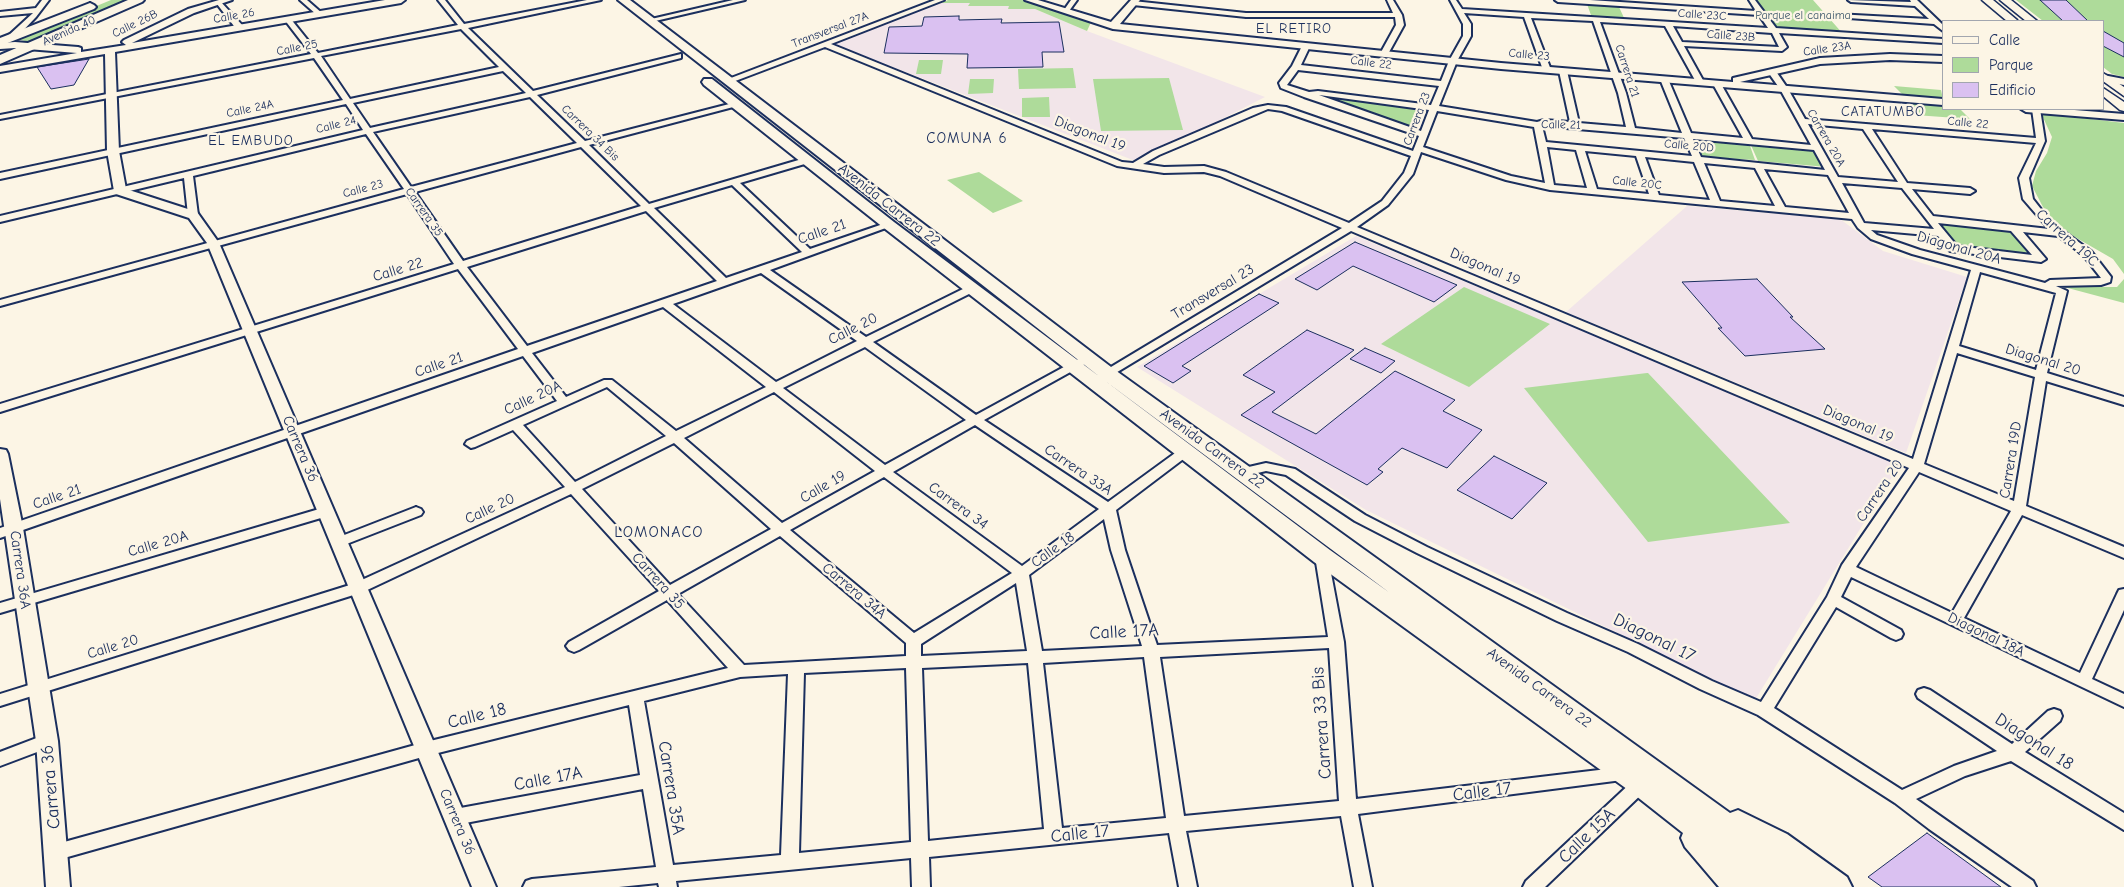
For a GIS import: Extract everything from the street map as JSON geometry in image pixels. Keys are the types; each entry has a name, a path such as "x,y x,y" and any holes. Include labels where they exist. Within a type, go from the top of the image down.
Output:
{"highway":[{"name":"Avenida 40","path":"0,60 34,47 138,0"},
{"name":"Avenida 40","path":"6,40 99,3"}],"main road":[{"name":"Avenida Carrera 22","path":"608,0 805,161 971,289 1080,362"},
{"name":"Avenida Carrera 22","path":"624,0 1101,378 1186,451 1322,556 1785,883"},
{"path":"1987,0 2013,20"},
{"path":"2005,0 2031,20"},
{"path":"2105,81 2124,93"},
{"path":"2105,81 2124,108"},
{"name":"Avenida Carrera 22","path":"1101,378 1245,472 1647,784"},
{"path":"1647,784 1731,879 1742,887"},
{"path":"1647,784 1777,843 1837,887"}],"street":[{"path":"6,40 46,0"},
{"path":"209,0 224,1 240,28"},
{"path":"303,0 319,14"},
{"name":"Calle 26","path":"0,69 401,0"},
{"name":"Carrera 34 Bis","path":"441,0 462,26 504,68 724,282"},
{"name":"Calle 25","path":"0,118 598,0"},
{"path":"651,20 742,0"},
{"name":"Transversal 27A","path":"727,81 941,0"},
{"name":"Calle 23","path":"1029,0 1113,26 1547,70 1942,102"},
{"path":"1066,10 1074,0"},
{"path":"1384,54 1399,28 1400,22 1390,0"},
{"name":"Carrera 23","path":"1350,228 1390,198 1408,174 1444,84 1468,32 1467,24 1453,0"},
{"path":"1558,0 1620,2 1760,12"},
{"path":"1752,0 1775,32"},
{"path":"1851,0 1916,2 1942,28"},
{"name":"Calle 26B","path":"106,52 191,11 224,1"},
{"name":"Carrera 21","path":"1581,1 1592,19 1616,76 1631,130"},
{"path":"1113,26 1134,2 1246,15 1398,15"},
{"name":"Carrera 21","path":"1620,2 1630,22"},
{"path":"0,14 38,10"},
{"name":"Calle 23C","path":"1460,11 1942,41"},
{"path":"1527,15 1547,70"},
{"path":"1836,16 1936,22"},
{"name":"Carrera 35","path":"288,19 316,55 461,266 563,401"},
{"path":"1668,24 1700,82"},
{"name":"Calle 23B","path":"1680,44 1782,49 1783,46 1775,32"},
{"name":"Diagonal 19","path":"825,44 1120,164 1164,170 1204,169 1222,174 2124,553"},
{"name":"Calle 26","path":"0,46 106,52"},
{"path":"1306,46 1296,67 1283,83 1284,86 1423,135"},
{"path":"106,52 111,96 113,151 120,191 193,215 188,174"},
{"name":"Calle 24","path":"0,219 531,94 678,56"},
{"name":"Calle 23A","path":"1717,84 1820,61 1890,56 1942,58"},
{"name":"Calle 22","path":"1296,67 1444,84"},
{"name":"Calle 24A","path":"0,176 504,68"},
{"path":"1563,71 1574,125"},
{"name":"Carrera 20A","path":"1772,72 1784,89 1859,221"},
{"path":"1664,80 1716,203"},
{"path":"2105,81 2124,84"},
{"path":"1717,84 1749,142"},
{"name":"Calle 21","path":"1307,95 1318,93 1434,108 1538,125 1544,123 1574,125 1818,148"},
{"name":"Calle 23","path":"0,303 213,243 734,104"},
{"name":"Calle 20C","path":"1134,167 1156,153 1256,110 1268,107 1283,109 1376,143 1418,151 1497,174 1550,186 1781,209 1942,234"},
{"path":"2033,110 2041,141"},
{"path":"2044,110 2124,117"},
{"name":"Calle 22","path":"1802,121 2041,141"},
{"path":"1538,125 1550,186"},
{"path":"1866,126 1904,185 1954,249 2041,259 2015,229"},
{"name":"Carrera 19C","path":"2027,282 2075,284 2106,280 2103,271 2091,257 2058,233 2033,207 2025,192 2024,178 2041,141"},
{"name":"Calle 20D","path":"1543,144 1698,159 1970,192"},
{"path":"1580,148 1593,191"},
{"path":"1640,154 1655,197"},
{"name":"Calle 22","path":"0,408 648,207 805,161"},
{"path":"1758,166 1781,209"},
{"path":"734,182 809,253"},
{"name":"Carrera 36","path":"193,215 213,243 484,887"},
{"path":"1932,219 2058,233"},
{"name":"Diagonal 20A","path":"1859,221 1874,237 1895,245 1976,269 2062,291"},
{"name":"Calle 21","path":"7,530 889,225"},
{"name":"Transversal 23","path":"1101,378 1350,228"},
{"name":"Carrera 33A","path":"763,269 975,420 1109,509 1118,550 1151,650 1176,824 1188,887"},
{"name":"Carrera 20","path":"1764,710 1833,599 1848,569 1917,466 1976,269"},
{"name":"Calle 20","path":"0,700 358,588 573,488 971,289"},
{"name":"Carrera 19D","path":"1955,620 2019,509 2041,375 2062,291"},
{"name":"Carrera 34","path":"665,303 884,471 1022,573"},
{"name":"Diagonal 20","path":"1953,348 2124,401"},
{"name":"Calle 19","path":"574,646 1080,362"},
{"name":"Calle 20A","path":"471,444 608,382"},
{"name":"Carrera 34A","path":"608,382 914,641"},
{"name":"Carrera 35","path":"515,424 740,671"},
{"name":"Calle 18","path":"914,641 1022,573 1186,451"},
{"name":"Carrera 36A","path":"0,454 7,530 24,600 39,687"},
{"name":"Diagonal 17","path":"1245,472 1266,467 1290,472 1360,518 1422,550 1562,617 1633,648 1706,685 1764,710 1901,798 1935,824 2027,887"},
{"name":"Calle 20A","path":"0,608 326,512"},
{"path":"339,542 416,512"},
{"name":"Carrera 33 Bis","path":"1322,556 1336,642 1348,808 1363,887"},
{"name":"Diagonal 18A","path":"1848,569 2124,701"},
{"path":"1022,573 1036,657 1054,837"},
{"path":"2084,682 2124,594"},
{"path":"1833,599 1896,634"},
{"path":"914,641 921,887"},
{"name":"Calle 17A","path":"915,662 1336,642"},
{"name":"Calle 18","path":"57,852 426,749 740,671 915,662"},
{"path":"790,863 796,667"},
{"name":"Carrera 36","path":"39,687 47,741 57,852 58,887"},
{"name":"Diagonal 18","path":"1924,694 2013,753 2124,822"},
{"name":"Carrera 35A","path":"635,696 667,881"},
{"path":"1901,798 1960,771 2013,753 2054,716"},
{"path":"0,759 47,741"},
{"name":"Calle 17A","path":"455,817 650,780"},
{"name":"Calle 17","path":"532,887 667,881 790,863 921,849 1348,808 1647,784"},
{"name":"Calle 15A","path":"1532,887 1647,784"}],"shaded area":[{"path":"941,3 970,3 1009,6 1009,9 1035,9 1087,31 1265,97 1138,162 831,43"},
{"path":"1687,206 1840,219 1883,251 1967,277 1906,453 1566,312"},
{"path":"1356,236 1900,464 1755,700 1366,510 1137,367"}],"green space":[{"path":"111,0 127,0 29,42 17,39"},
{"path":"948,0 1024,0 1065,10 1092,20 1087,31 1035,9 1008,9 1009,6 968,6 970,3 941,3"},
{"name":"Parque el canaima","path":"1754,0 1813,0 1844,35 1778,30"},
{"path":"2016,0 2124,0 2124,77 2112,74 2104,68 2104,20 2042,20"},
{"path":"1587,4 1619,7 1625,20 1592,18"},
{"path":"919,60 943,60 941,74 916,74"},
{"path":"1073,68 1076,88 1019,89 1018,69"},
{"path":"1169,78 1183,130 1101,131 1093,79"},
{"path":"970,79 994,79 993,93 968,94"},
{"path":"1894,86 1941,90 1942,99 1904,96"},
{"path":"1049,97 1050,117 1022,117 1022,98"},
{"path":"1326,97 1425,111 1414,131 1320,98"},
{"path":"1904,101 1942,104 1942,110 1961,110 1970,119 1915,115"},
{"path":"2041,113 2124,123 2124,274 2113,259 2061,229 2043,207 2032,186 2036,171 2047,153 2052,137"},
{"path":"1691,138 1749,143 1755,160 1700,157"},
{"path":"1750,143 1816,149 1827,167 1758,161"},
{"path":"979,172 1023,201 993,213 947,180"},
{"path":"1936,220 2009,229 2037,258 1956,248"},
{"path":"2124,279 2124,303 2064,287 2117,287"},
{"path":"1464,287 1550,324 1469,387 1381,344"},
{"path":"1648,373 1790,523 1648,542 1524,388"}],"building":[{"path":"2040,0 2066,0 2087,20 2062,20"},
{"path":"959,16 959,20 1002,19 1001,23 1059,22 1064,52 1042,52 1043,67 967,68 968,54 884,53 889,27 922,26 924,17"},
{"path":"2104,32 2124,43 2124,57 2104,47"},
{"path":"89,59 74,85 51,89 37,67"},
{"path":"1355,242 1457,285 1434,302 1353,266 1317,290 1295,279"},
{"path":"1757,279 1793,317 1790,317 1825,349 1745,356 1718,328 1722,328 1682,282"},
{"path":"1259,294 1279,303 1182,366 1191,371 1173,383 1144,366"},
{"path":"1307,330 1354,350 1272,412 1316,434 1395,371 1455,400 1443,411 1482,430 1447,468 1402,448 1378,469 1383,472 1367,485 1241,415 1275,392 1243,375"},
{"path":"1365,348 1395,361 1381,373 1350,359"},
{"path":"1494,456 1547,483 1512,519 1457,490"},
{"path":"1927,833 2001,887 1882,887 1868,877"}],"district":[{"name":"EL RETIRO","path":"1294,29"},
{"name":"CATATUMBO","path":"1883,112"},
{"name":"COMUNA 6","path":"967,139"},
{"name":"EL EMBUDO","path":"251,141"},
{"name":"LOMONACO","path":"659,532"}]}
